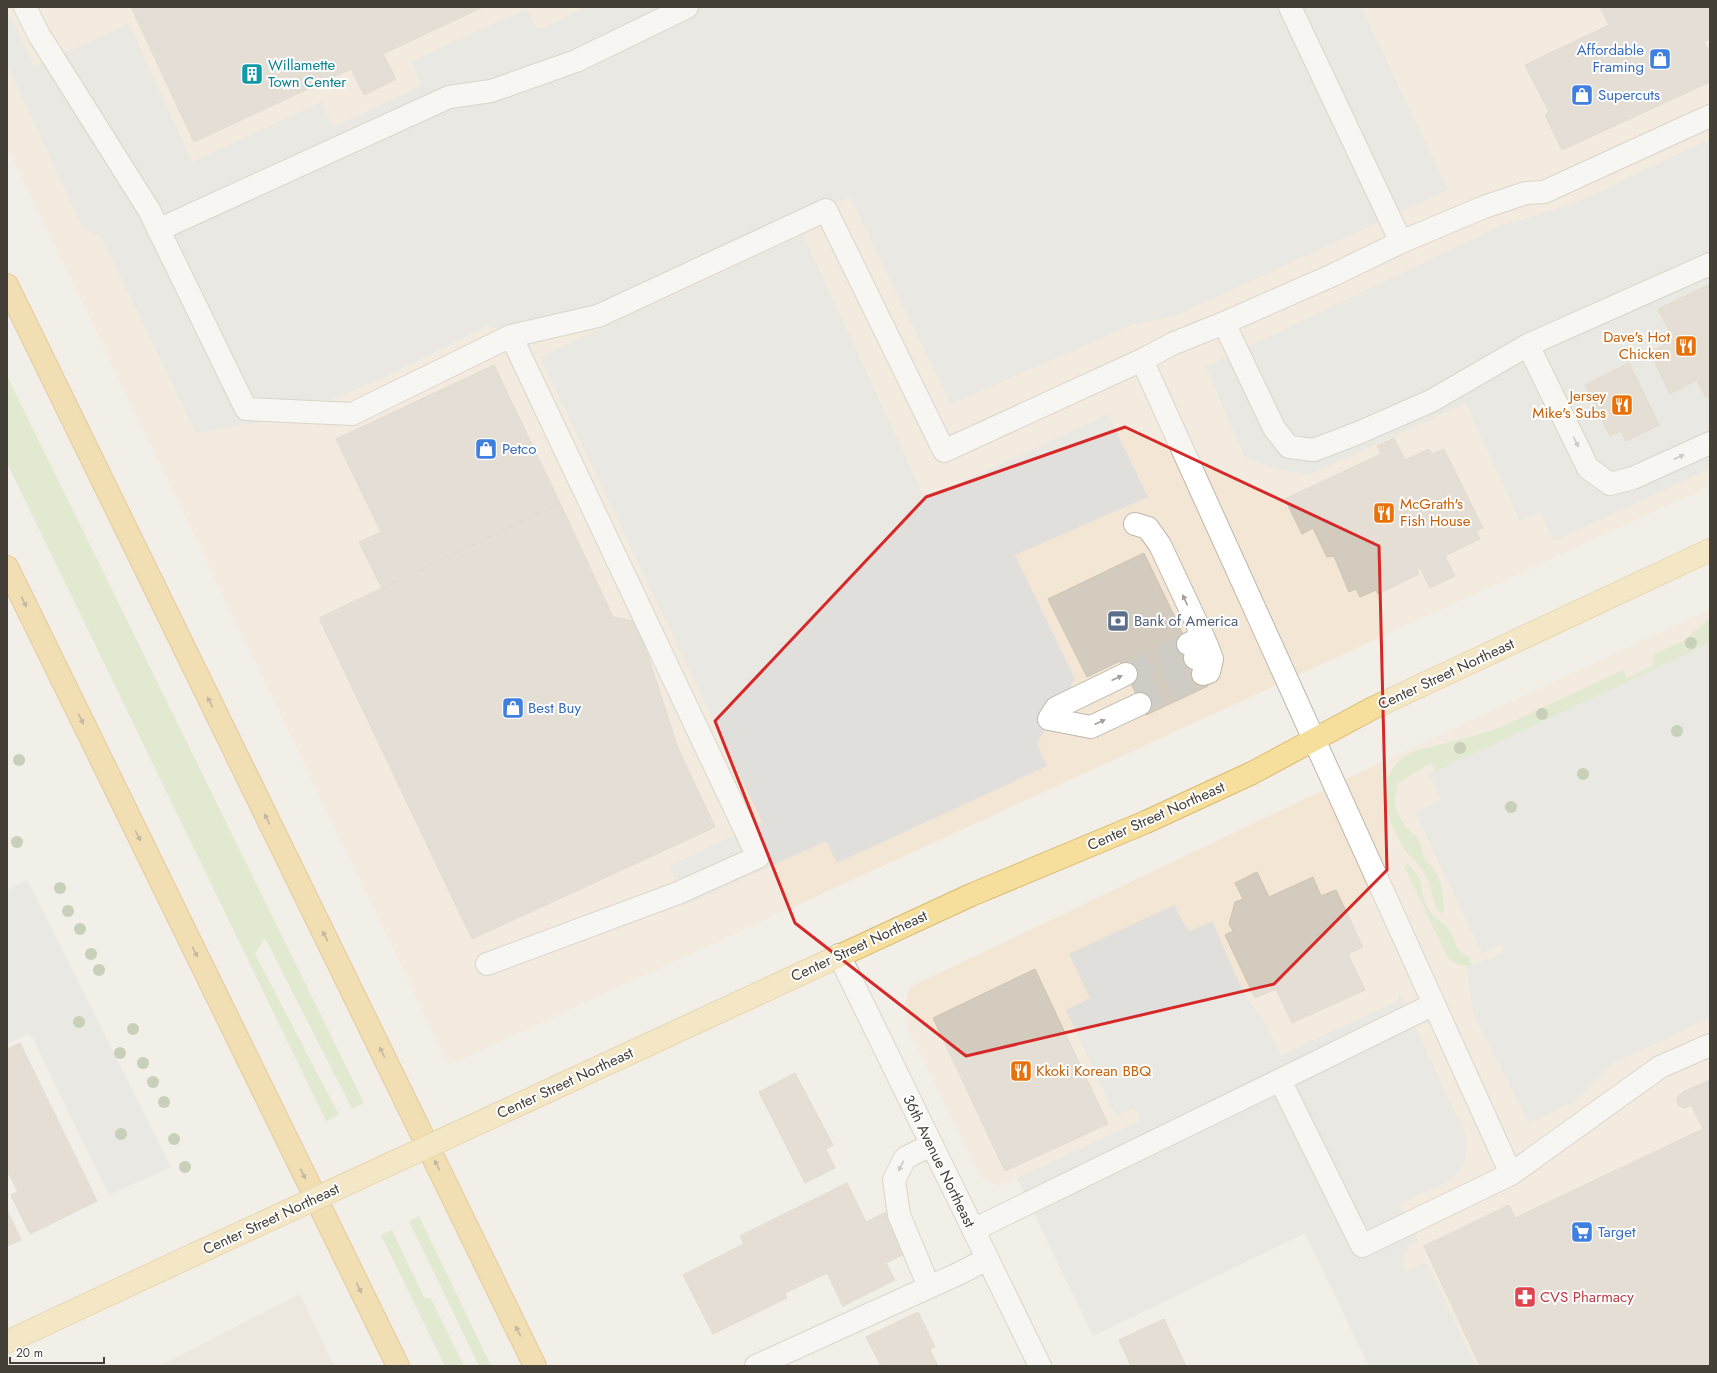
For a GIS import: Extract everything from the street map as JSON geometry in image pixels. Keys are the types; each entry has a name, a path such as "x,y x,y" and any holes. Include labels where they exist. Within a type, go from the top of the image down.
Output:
{"highway":[{"path":"7,285 535,1366"},
{"path":"7,567 398,1366"}],"main road":[{"name":"Center Street Northeast","path":"7,1342 838,955 971,895 1146,822 1252,773 1373,708 1710,550"}],"street":[{"path":"25,7 39,35 149,210 246,409 352,414 511,336 598,316 826,210 944,451 1142,360 1172,344 1333,275 1401,242 1484,207 1526,193 1544,192 1710,116"},
{"path":"158,230 449,97 491,91 576,61 687,7"},
{"path":"1290,7 1401,242"},
{"path":"1224,323 1274,428 1289,447 1314,450 1358,433 1431,401 1528,345 1710,264"},
{"path":"487,964 678,893 758,857 511,336"},
{"path":"1528,345 1588,468 1610,484 1633,478 1710,443"},
{"path":"1142,360 1511,1174"},
{"path":"1135,524 1148,528 1160,545 1199,651"},
{"path":"1049,719 1077,714 1133,688"},
{"name":"36th Avenue Northeast","path":"838,955 1040,1366"},
{"path":"973,1230 1434,1004"},
{"path":"1280,1080 1362,1246 1511,1174 1660,1067 1710,1045"},
{"path":"929,1287 899,1215 894,1180 904,1158 931,1145"},
{"path":"756,1366 784,1360 987,1259"}],"highlighted area":[{"path":"1125,427 1379,546 1387,870 1274,984 966,1056 795,923 715,721 926,497"}],"shaded area":[{"name":"Willamette Town Center","path":"7,7 1710,7 1710,486 449,1065 7,146"},
{"path":"586,7 1361,7 1448,190 1178,315 1132,325 951,404 850,197 704,268 550,338 487,326 389,375 291,417 196,433 102,238 83,228 7,64 7,8 34,67 129,24 192,162 321,102 333,127 422,85 411,61 526,9 538,30"},
{"path":"1710,139 1710,469 1554,541 1540,512 1520,521 1466,403 1309,475 1270,467 1245,458 1206,367 1500,226 1573,204"},
{"path":"803,235 925,499 1108,414 1148,497 1015,555 1075,679 1037,743 1047,766 837,863 826,841 686,905 669,866 762,822 540,357"},
{"path":"1710,609 1710,1366 1369,1366 1305,1233 1093,1336 1017,1178 999,1186 981,1177 908,1028 905,1003 910,987 1414,747"},
{"path":"1710,643 1710,1018 1614,1063 1574,1102 1529,1123 1473,1013 1467,966 1494,957 1504,949 1502,944 1482,953 1415,812 1441,799 1429,774"},
{"path":"27,880 171,1167 109,1195 32,1037 28,1034 7,1044 7,890"},
{"path":"1174,905 1187,930 1191,931 1212,921 1246,998 1261,1016 1281,1055 1398,1001 1399,992 1456,1115 1464,1128 1467,1146 1464,1163 1453,1179 1400,1204 1418,1241 1411,1245 1406,1252 1403,1261 1406,1272 1426,1262 1476,1366 1369,1366 1305,1233 1093,1336 1017,1178 1137,1122 1140,1118 1138,1112 1131,1109 1116,1117 1066,1010 1090,998 1069,954"},
{"path":"300,1294 334,1366 159,1366"}],"green space":[{"path":"7,376 364,1103 352,1109 265,938 255,954 339,1115 326,1121 7,463"},
{"path":"1710,619 1710,643 1436,772 1431,763 1398,783 1395,798 1396,810 1406,827 1417,837 1421,845 1423,856 1435,871 1442,887 1444,911 1442,914 1435,905 1425,874 1419,865 1408,854 1393,828 1388,813 1386,798 1387,784 1391,771 1401,760 1415,751 1501,727 1623,670 1627,678 1655,664 1652,659 1655,654 1683,641"},
{"path":"1408,864 1418,876 1423,897 1430,911 1448,928 1456,946 1464,955 1469,957 1472,965 1465,966 1453,962 1448,958 1404,866"},
{"path":"419,1216 491,1366 479,1366 409,1221"},
{"path":"392,1230 424,1297 427,1299 430,1297 464,1366 445,1366 381,1235"}],"building":[{"name":"Willamette Town Center","path":"131,7 483,7 383,54 396,79 364,95 351,69 194,142"},
{"path":"1600,7 1710,7 1710,39 1704,42 1710,53 1710,82 1562,150 1545,115 1549,112 1525,65 1609,25"},
{"name":"Dave's Hot Chicken","path":"1708,285 1710,289 1710,396 1706,398 1697,380 1670,394 1650,352 1674,340 1658,309"},
{"name":"Jersey Mike's Subs","path":"1629,363 1659,425 1626,441 1621,431 1610,436 1585,385"},
{"path":"494,365 560,503 382,589 359,542 381,532 336,439"},
{"name":"McGrath's Fish House","path":"1394,438 1405,460 1429,449 1432,454 1444,449 1483,528 1476,531 1480,539 1445,556 1455,576 1430,588 1420,568 1417,570 1419,574 1378,594 1376,590 1360,597 1356,589 1349,592 1334,556 1327,557 1313,528 1302,534 1285,499 1381,454 1377,446"},
{"name":"Best Buy","path":"560,503 613,617 637,622 678,748 715,827 472,939 319,618"},
{"name":"Bank of America","path":"1144,553 1208,686 1146,715 1120,661 1087,677 1048,599"},
{"path":"1257,872 1269,897 1313,877 1321,896 1336,890 1363,947 1348,954 1365,990 1292,1023 1276,989 1255,998 1225,935 1233,931 1229,924 1235,902 1243,899 1235,883"},
{"name":"Kkoki Korean BBQ","path":"1035,969 1108,1124 1005,1171 933,1018"},
{"path":"20,1043 97,1201 30,1234 11,1195 18,1192 7,1170 7,1049"},
{"path":"795,1073 833,1145 826,1149 835,1168 805,1183 759,1092"},
{"name":"Target","path":"1710,1080 1710,1366 1480,1366 1424,1246 1509,1205 1515,1218 1703,1129 1691,1105 1685,1108 1679,1106 1677,1101 1678,1096 1685,1091"},
{"path":"847,1183 866,1222 886,1212 906,1253 886,1263 895,1280 843,1306 827,1273 785,1293 787,1298 713,1334 683,1275 744,1244 740,1236"},
{"path":"7,1210 21,1240 7,1246"},
{"path":"918,1312 935,1347 930,1350 938,1366 881,1366 866,1337"},
{"path":"1164,1319 1186,1366 1131,1366 1119,1340"}],"tunnel":[{"path":"1131,672 1188,644"},
{"path":"1133,688 1195,658"},
{"path":"1140,704 1203,674"}],"place":[{"name":"Affordable Framing","path":"1660,59"},
{"name":"Willamette Town Center","path":"252,74"},
{"name":"Supercuts","path":"1582,95"},
{"name":"Dave's Hot Chicken","path":"1686,346"},
{"name":"Jersey Mike's Subs","path":"1622,405"},
{"name":"Petco","path":"486,449"},
{"name":"McGrath's Fish House","path":"1384,513"},
{"name":"Bank of America","path":"1118,621"},
{"name":"Best Buy","path":"513,708"},
{"name":"Kkoki Korean BBQ","path":"1021,1071"},
{"name":"Target","path":"1582,1232"},
{"name":"CVS Pharmacy","path":"1525,1297"}]}
